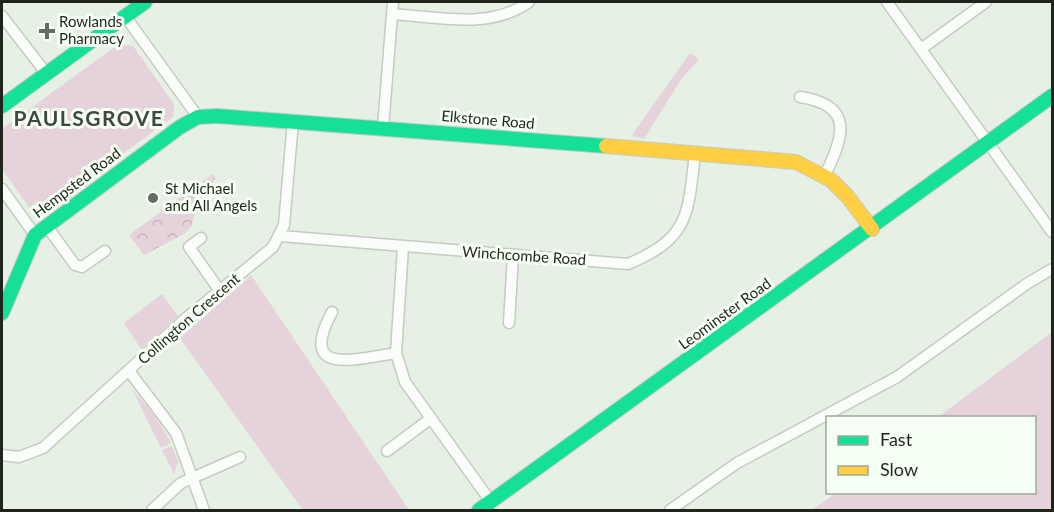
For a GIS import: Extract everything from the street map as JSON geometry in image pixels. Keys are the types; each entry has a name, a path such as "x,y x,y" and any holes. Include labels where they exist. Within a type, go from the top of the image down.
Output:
{"street":[{"path":"2,106 145,2"},
{"path":"383,128 393,2"},
{"path":"392,14 489,19 517,11 529,2"},
{"path":"887,2 1051,227"},
{"path":"921,49 986,2"},
{"path":"2,16 46,73"},
{"path":"125,16 198,117"},
{"name":"Leominster Road","path":"485,506 872,229 1053,96"},
{"path":"800,98 820,100 831,107 838,119 842,137 826,173"},
{"name":"Elkstone Road","path":"198,117 218,116 293,121 796,162 826,173 843,189 872,229"},
{"name":"Hempsted Road","path":"41,230 180,127 198,117"},
{"name":"Collington Crescent","path":"2,455 19,457 43,448 129,370 273,247 284,225 293,121"},
{"name":"Winchcombe Road","path":"279,236 628,264 654,253 676,234 688,212 695,153"},
{"path":"2,189 75,265 82,267 105,251"},
{"path":"2,313 41,230"},
{"path":"201,238 189,248 220,291"},
{"path":"403,247 396,353 405,382 485,506"},
{"path":"509,323 513,256"},
{"path":"670,510 727,469 897,377 1028,283 1053,269"},
{"path":"332,312 321,336 321,348 327,358 337,362 396,353"},
{"path":"129,370 176,433 204,510"},
{"path":"387,451 430,419"},
{"path":"152,510 181,483 240,458"}],"green space":[{"path":"119,44 133,46 174,104 173,117 46,210 30,209 2,169 2,129"},
{"path":"690,53 699,59 680,81 644,139 632,135"},
{"path":"213,174 216,178 199,201 191,227 184,234 144,255 129,235"},
{"path":"251,275 409,510 303,510 180,338"},
{"path":"162,294 178,316 141,349 124,323"},
{"path":"1052,332 1052,510 812,510 835,494 1036,494 1036,416 939,416"},
{"path":"132,389 155,416 171,443 161,448"},
{"path":"172,446 178,461 174,474 162,450"}],"traffic: fast":[{"path":"2,106 145,2"},
{"path":"479,510 1052,96"},
{"path":"2,313 35,235 180,127 198,117 217,116 606,146"}],"traffic: slow":[{"path":"606,146 796,162 831,180 848,197 872,229"}],"place":[{"name":"Rowlands Pharmacy","path":"47,31"},
{"name":"St Michael and All Angels","path":"153,198"}],"district":[{"name":"PAULSGROVE","path":"89,119"}]}
